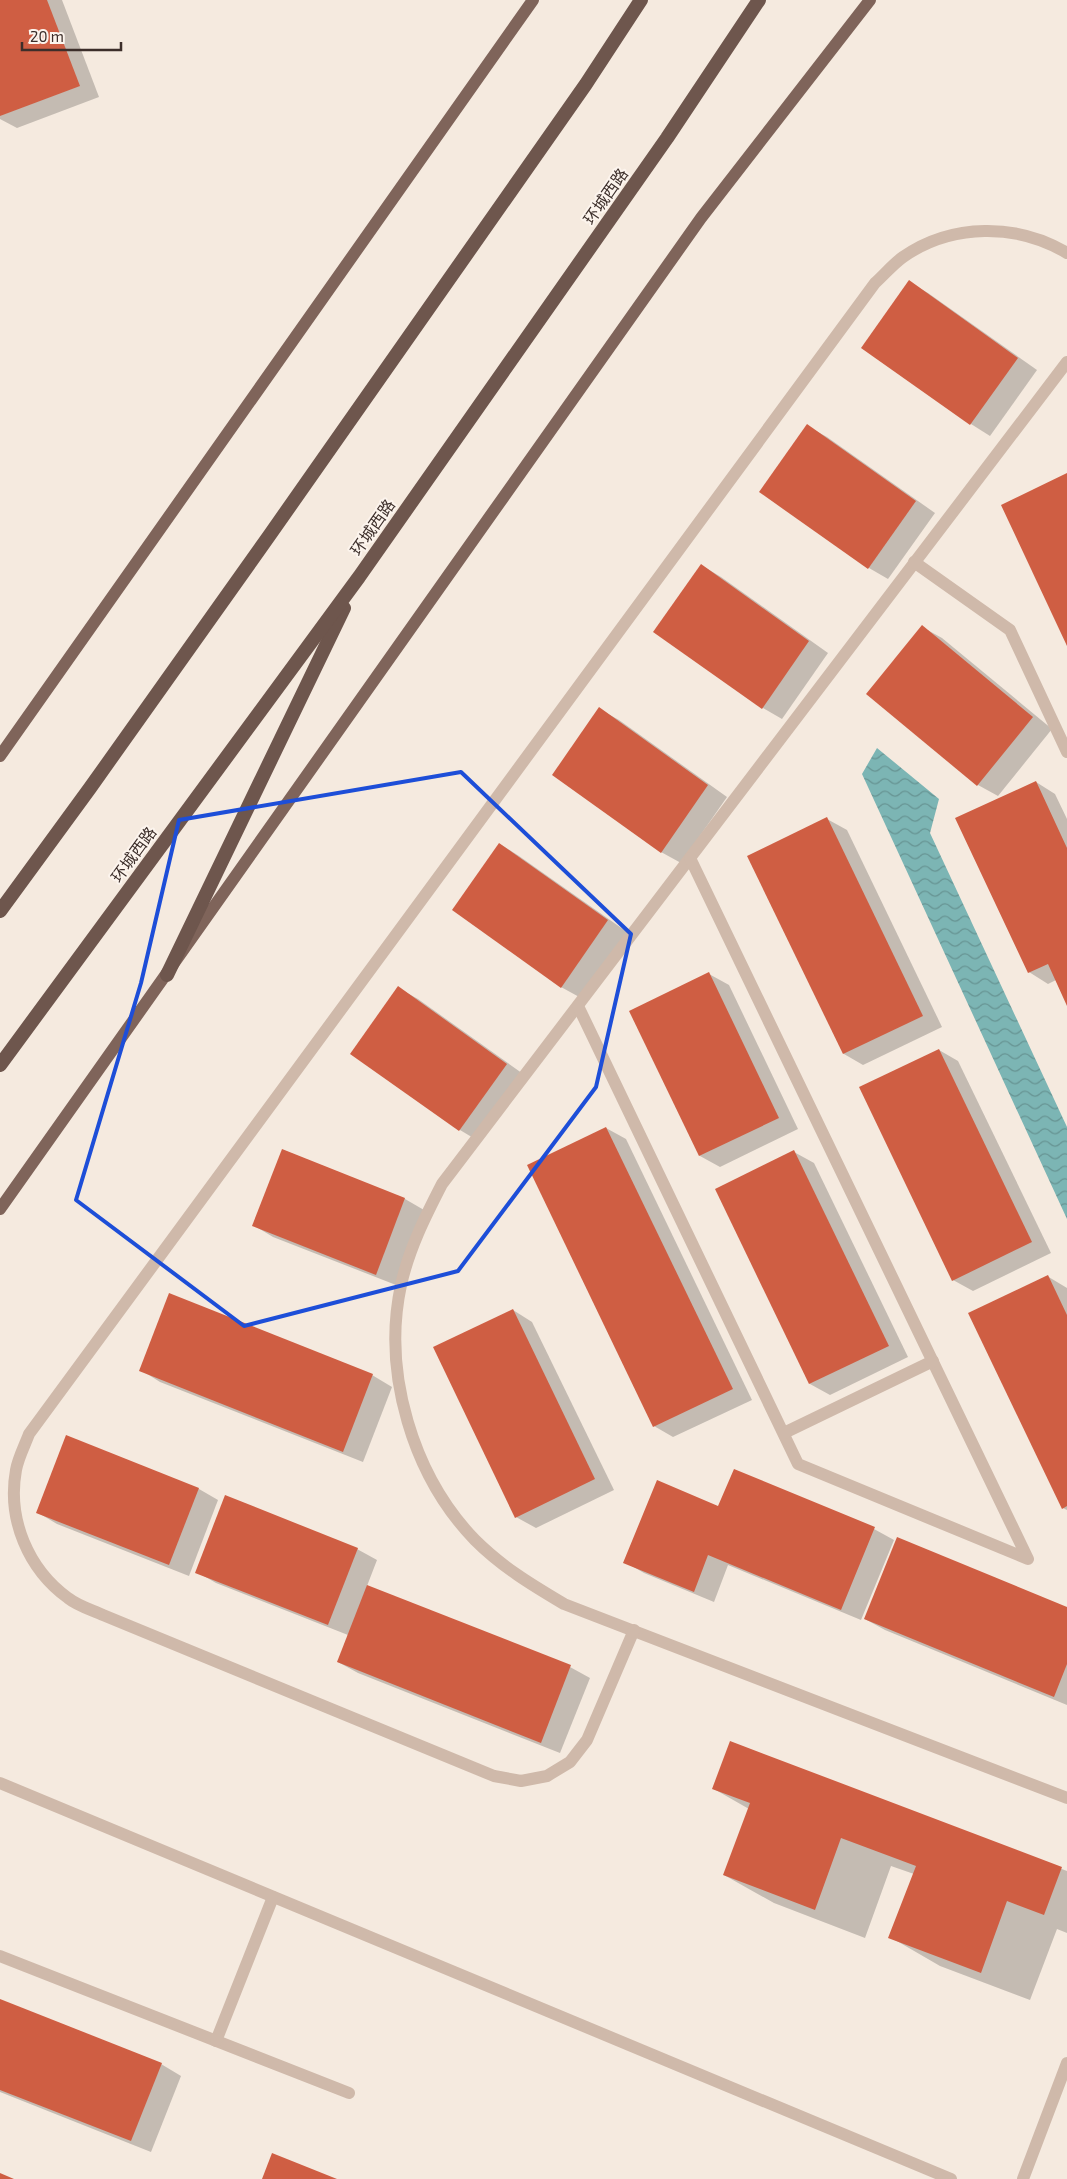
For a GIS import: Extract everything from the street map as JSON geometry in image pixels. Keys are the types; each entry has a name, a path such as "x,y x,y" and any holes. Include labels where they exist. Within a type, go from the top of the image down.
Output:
{"highway":[{"path":"624,23 634,0"},
{"path":"0,911 286,512 586,84 624,23 641,0"},
{"name":"环城西路","path":"0,1066 359,577 661,146 759,0"},
{"path":"167,974 359,577"}],"main road":[{"path":"0,756 533,0"},
{"path":"0,1209 701,218 870,0"}],"street":[{"path":"634,1630 587,1740 570,1762 547,1776 521,1781 494,1776 103,1615 69,1599 41,1574 22,1542 13,1506 16,1469 30,1434 875,284 903,257 937,239 974,231 1013,232 1050,243 1067,253"},
{"path":"1066,367 914,562 442,1184 416,1233 401,1286 395,1340 401,1395 416,1448 441,1497 475,1540 517,1576 556,1599 1067,1798"},
{"path":"914,562 1010,630 1067,752"},
{"path":"578,1006 798,1464 1028,1558 690,858"},
{"path":"784,1433 933,1361"},
{"path":"0,1783 951,2179"},
{"path":"216,2041 273,1897"},
{"path":"0,1956 349,2093"},
{"path":"1023,2179 1067,2063"}],"highlighted area":[{"path":"461,772 631,934 596,1087 458,1271 244,1326 76,1200 141,983 179,820"}],"water":[{"path":"877,748 939,799 930,833 1067,1127 1067,1219 862,774"}],"building":[{"path":"0,0 47,0 80,86 0,116"},
{"path":"909,280 1018,358 970,425 861,348"},
{"path":"807,424 916,501 868,569 759,492"},
{"path":"1067,473 1067,646 1001,505"},
{"path":"701,564 809,641 762,709 653,632"},
{"path":"922,625 1033,717 977,786 866,694"},
{"path":"599,707 708,785 661,853 552,775"},
{"path":"1036,781 1067,848 1067,1006 1048,964 1028,973 955,818"},
{"path":"827,817 923,1016 843,1054 747,856"},
{"path":"499,843 608,920 561,988 452,910"},
{"path":"709,972 779,1118 699,1156 629,1011"},
{"path":"398,986 507,1064 459,1131 350,1054"},
{"path":"939,1049 1032,1242 952,1281 859,1087"},
{"path":"606,1127 733,1389 653,1427 527,1165"},
{"path":"282,1149 405,1198 376,1275 252,1226"},
{"path":"794,1150 889,1346 809,1384 715,1189"},
{"path":"1048,1275 1067,1315 1067,1506 1062,1509 968,1313"},
{"path":"169,1293 373,1374 343,1452 139,1371"},
{"path":"513,1309 595,1479 515,1518 433,1347"},
{"path":"66,1435 199,1488 169,1565 36,1513"},
{"path":"734,1469 875,1527 841,1610 708,1555 694,1592 623,1563 657,1480 718,1506"},
{"path":"225,1495 358,1548 328,1625 195,1573"},
{"path":"897,1537 1067,1607 1067,1664 1054,1697 864,1619"},
{"path":"367,1585 571,1665 541,1743 337,1662"},
{"path":"730,1741 1062,1867 1044,1915 1007,1901 981,1973 888,1938 916,1866 841,1838 815,1910 723,1875 750,1803 712,1789"},
{"path":"0,1999 162,2063 131,2141 0,2090"},
{"path":"272,2153 337,2179 262,2179"},
{"path":"0,2173 14,2179 0,2179"}]}
